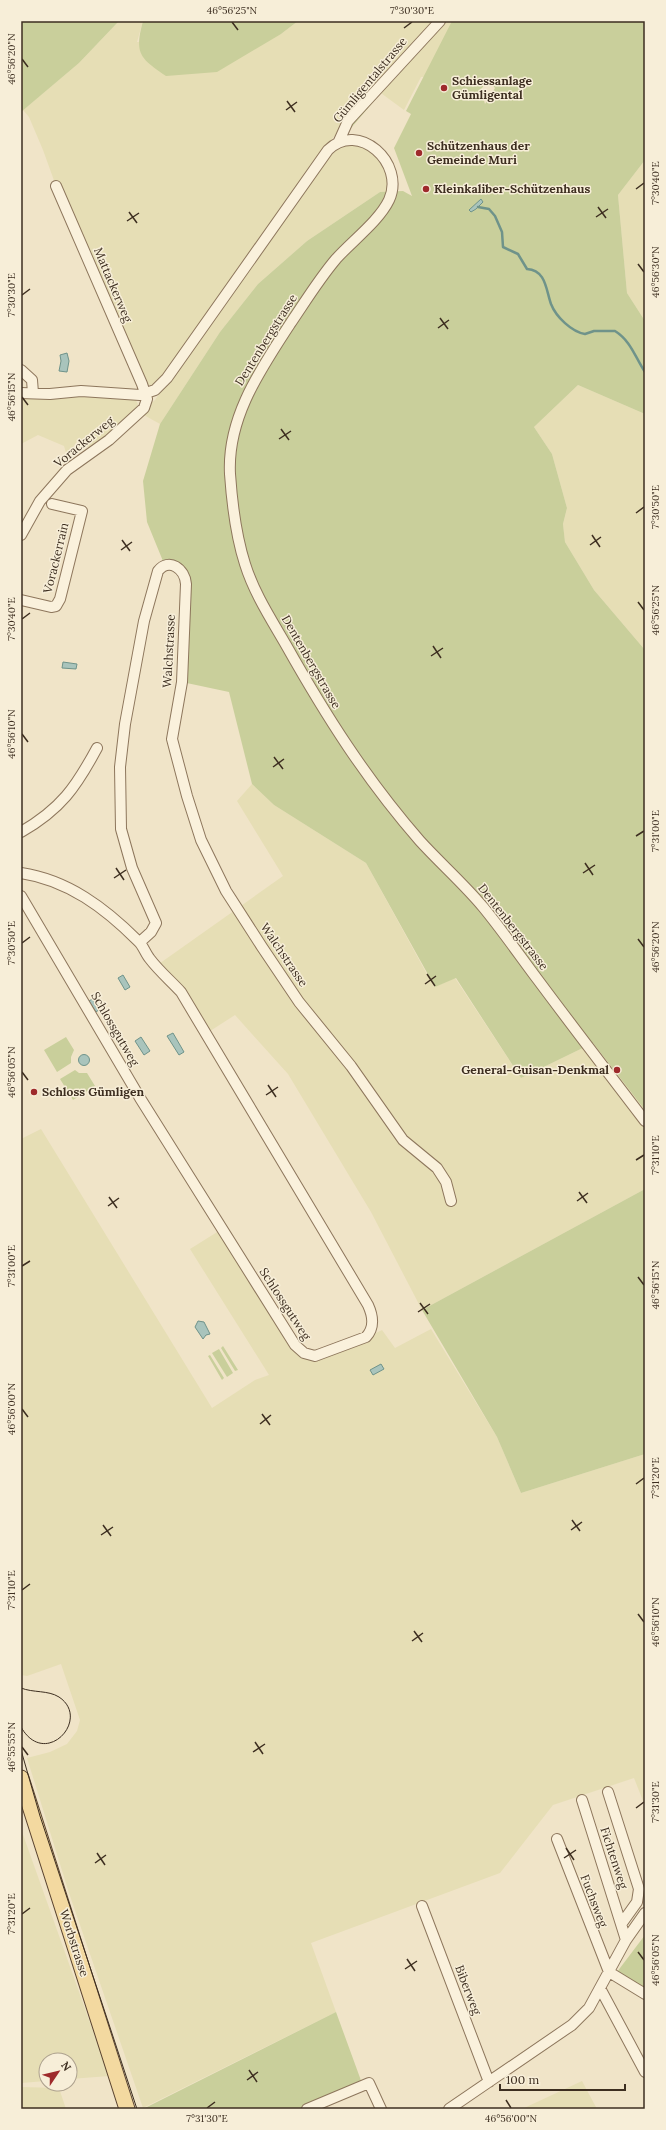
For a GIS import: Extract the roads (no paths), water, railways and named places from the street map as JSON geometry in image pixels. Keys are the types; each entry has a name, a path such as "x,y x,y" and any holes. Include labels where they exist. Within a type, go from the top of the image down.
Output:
{"main road":[{"name":"Worbstrasse","path":"21,1778 128,2109"}],"street":[{"name":"Gümligentalstrasse","path":"339,140 348,121 440,21"},
{"path":"21,393 81,391 145,394 155,390 167,378 316,164 339,140"},
{"name":"Dentenbergstrasse","path":"339,140 364,143 382,154 390,171 392,191 384,208 318,282 260,371 244,403 234,435 230,468 231,493 245,564 259,599 340,739 379,792 421,841 482,906 645,1121"},
{"name":"Mattackerweg","path":"56,186 145,394"},
{"path":"21,370 32,380 33,393"},
{"name":"Vorackerweg","path":"22,532 40,502 68,470 109,440 144,408 147,398 145,394"},
{"name":"Vorackerrain","path":"21,600 51,608 56,606 60,599 82,511 52,504"},
{"name":"Walchstrasse","path":"140,942 151,932 156,923 132,868 121,830 120,767 125,724 144,621 158,571 165,566 171,565 180,570 185,577 186,584 182,682 172,739 187,796 202,840 226,891 299,1002 351,1066 402,1140 437,1168 446,1182 451,1201"},
{"path":"21,832 46,817 63,800 97,748"},
{"path":"21,873 46,878 81,893 140,942"},
{"name":"Schlossgutweg","path":"21,896 140,1098 295,1345 304,1353 315,1356 364,1338 370,1332 373,1322 368,1305 191,1006 181,992 151,960 140,942"},
{"name":"Fichtenweg","path":"608,1792 639,1889 637,1902 622,1923"},
{"name":"Fichtenweg","path":"582,1800 622,1923 626,1940"},
{"name":"Fuchsweg","path":"557,1840 609,1972"},
{"name":"Biberweg","path":"422,1906 489,2082"},
{"path":"449,2109 570,2028 589,2008 626,1940 645,1913"},
{"path":"609,1972 645,1994"},
{"path":"600,1988 645,2072"},
{"path":"308,2109 369,2083 381,2109"}],"water":[{"path":"481,199 483,202 471,212 469,210"},
{"path":"67,353 69,361 67,372 59,371 61,361 60,355"},
{"path":"63,662 77,664 76,669 62,668"},
{"path":"123,975 130,987 125,990 118,978"},
{"path":"94,998 100,1009 96,1012 89,1001"},
{"path":"173,1033 184,1052 179,1055 167,1036"},
{"path":"141,1037 150,1051 144,1055 135,1041"},
{"path":"84,1054 88,1056 90,1060 88,1064 84,1066 80,1064 78,1060 80,1056"},
{"path":"198,1321 204,1322 210,1334 206,1335 203,1339 195,1327"},
{"path":"381,1364 384,1369 373,1375 370,1370"}],"waterway":[{"path":"478,207 489,209 495,216 502,232 503,247 518,254 527,269 533,270 542,277 553,309 565,323 580,333 585,334 594,331 615,331 629,344 645,372"}],"tram line":[{"path":"21,1688 30,1691 50,1693 59,1697 68,1706 70,1717 68,1727 61,1736 52,1742 42,1744 31,1739 21,1727"},
{"path":"21,1750 40,1816 137,2109"}],"place":[{"name":"Schiessanlage Gümligental","path":"444,88"},
{"name":"Schützenhaus der Gemeinde Muri","path":"419,153"},
{"name":"Kleinkaliber-Schützenhaus","path":"426,189"},
{"name":"General-Guisan-Denkmal","path":"617,1070"},
{"name":"Schloss Gümligen","path":"34,1092"}]}
